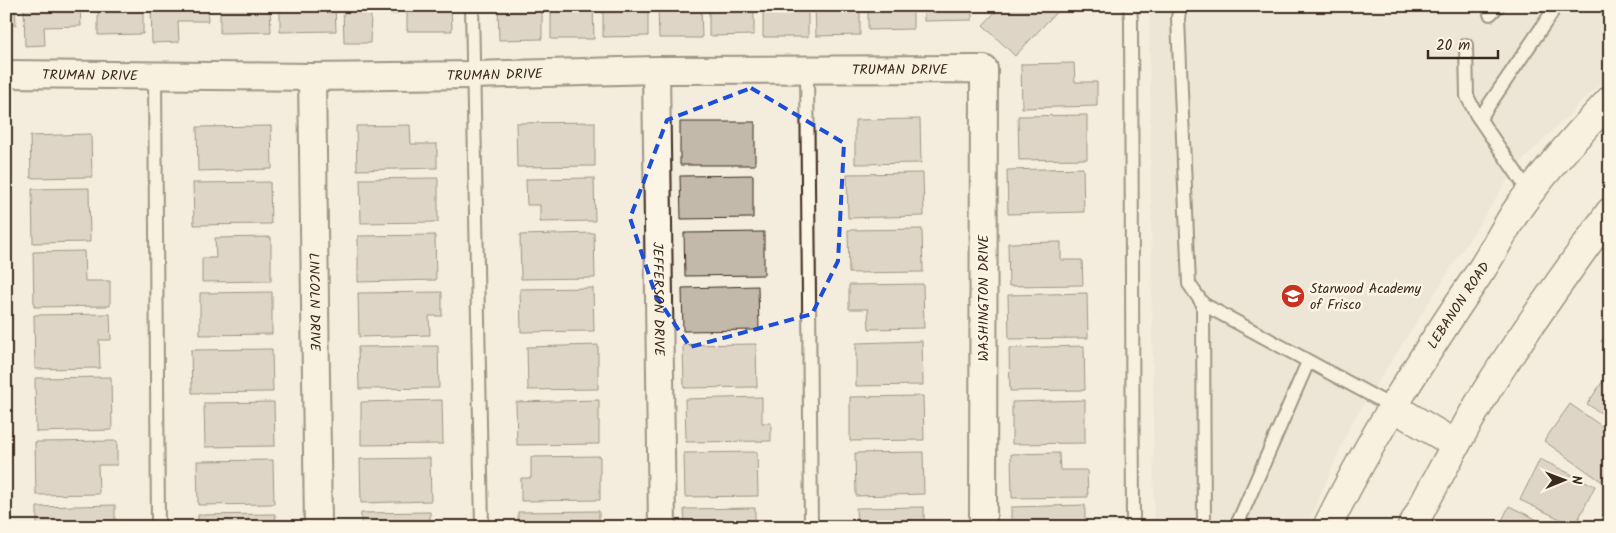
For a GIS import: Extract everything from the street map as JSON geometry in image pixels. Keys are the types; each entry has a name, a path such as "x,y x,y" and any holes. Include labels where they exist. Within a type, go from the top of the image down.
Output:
{"main road":[{"name":"LEBANON ROAD","path":"1327,527 1350,480 1393,407 1519,208 1570,142 1610,100"},
{"path":"1412,527 1455,444 1488,390 1548,299 1610,212"},
{"path":"1393,407 1455,444"}],"street":[{"name":"TRUMAN DRIVE","path":"6,74 312,77 656,70 984,69"},
{"name":"WASHINGTON DRIVE","path":"983,527 984,69"},
{"name":"JEFFERSON DRIVE","path":"656,70 662,527"},
{"name":"LINCOLN DRIVE","path":"312,77 318,527"}],"lane":[{"path":"472,6 482,527"},
{"path":"1130,6 1133,527"},
{"path":"1180,6 1178,18 1189,284 1203,304 1393,407"},
{"path":"1480,118 1551,14 1552,6"},
{"path":"1466,45 1467,96 1530,193"},
{"path":"807,70 811,527"},
{"path":"154,75 158,527"},
{"path":"1203,304 1204,527"},
{"path":"1236,527 1308,362"}],"highlighted area":[{"path":"751,88 844,143 838,261 812,314 690,347 656,296 630,218 667,120"}],"shaded area":[{"name":"Starwood Academy of Frisco","path":"1149,6 1610,6 1610,74 1516,167 1351,424 1307,527 1154,527"}],"building":[{"path":"6,6 15,6 16,25 6,25"},
{"path":"24,6 80,6 81,26 44,27 45,45 25,46"},
{"path":"98,6 143,6 143,34 98,35"},
{"path":"151,6 207,6 208,21 178,21 179,42 152,43"},
{"path":"220,6 270,6 271,32 220,33"},
{"path":"280,6 335,6 336,31 280,32"},
{"path":"343,6 397,6 397,14 371,14 370,43 344,43"},
{"path":"407,6 451,6 452,31 407,31"},
{"path":"498,6 542,6 542,39 499,40"},
{"path":"551,6 593,6 594,39 551,39"},
{"path":"603,6 648,6 648,36 603,37"},
{"path":"658,6 701,6 702,38 659,38"},
{"path":"709,6 754,6 754,35 709,36"},
{"path":"763,6 808,6 808,37 763,37"},
{"path":"815,6 860,6 860,35 816,36"},
{"path":"868,6 913,6 913,29 868,30"},
{"path":"924,6 972,6 972,20 924,21"},
{"path":"1001,6 1062,6 1015,56 983,25"},
{"path":"1074,63 1075,82 1097,82 1097,106 1022,108 1021,64"},
{"path":"1087,115 1087,159 1019,160 1018,116"},
{"path":"920,119 921,163 855,164 855,120"},
{"path":"595,122 595,166 517,167 516,123"},
{"path":"680,122 755,122 755,165 680,165"},
{"path":"410,125 411,144 437,144 437,168 357,170 356,126"},
{"path":"271,126 272,169 198,171 197,127"},
{"path":"91,134 92,177 31,178 30,136"},
{"path":"1083,168 1084,212 1008,214 1007,170"},
{"path":"923,173 924,216 848,218 847,174"},
{"path":"753,175 753,218 681,219 680,176"},
{"path":"438,178 438,222 361,223 360,179"},
{"path":"594,178 595,221 540,222 540,205 527,205 526,179"},
{"path":"270,182 271,224 194,225 193,183"},
{"path":"89,188 90,242 33,243 32,189"},
{"path":"922,229 923,272 849,273 848,230"},
{"path":"764,232 764,275 685,276 684,233"},
{"path":"594,233 595,278 521,279 520,235"},
{"path":"435,235 436,280 358,282 358,236"},
{"path":"271,237 271,281 202,282 202,258 216,258 215,238"},
{"path":"1061,242 1061,260 1082,260 1083,285 1009,286 1008,243"},
{"path":"84,251 85,281 110,281 110,306 34,307 33,252"},
{"path":"923,284 924,328 869,329 868,309 849,309 849,285"},
{"path":"758,286 759,330 683,331 682,288"},
{"path":"593,288 594,331 521,332 520,289"},
{"path":"272,292 272,334 200,335 200,293"},
{"path":"442,292 442,316 429,316 430,335 359,337 358,293"},
{"path":"1087,293 1088,338 1009,339 1008,295"},
{"path":"110,314 111,340 99,340 100,368 35,369 34,315"},
{"path":"1610,331 1610,348 1601,341"},
{"path":"922,341 923,385 856,386 856,343"},
{"path":"756,344 757,387 684,388 683,345"},
{"path":"598,345 598,389 528,390 527,347"},
{"path":"438,346 439,388 359,389 358,347"},
{"path":"1084,346 1085,390 1010,391 1009,348"},
{"path":"272,349 273,392 192,393 191,350"},
{"path":"1610,371 1610,419 1587,404"},
{"path":"111,377 112,430 36,432 35,378"},
{"path":"923,396 924,440 850,441 850,397"},
{"path":"762,397 762,423 771,423 771,441 686,442 685,399"},
{"path":"442,400 443,444 361,445 361,402"},
{"path":"599,400 599,444 517,445 516,402"},
{"path":"1085,400 1085,443 1012,444 1012,402"},
{"path":"274,402 275,446 205,447 204,403"},
{"path":"1570,404 1610,432 1610,468 1601,481 1544,441"},
{"path":"117,441 117,465 98,465 99,494 36,495 35,442"},
{"path":"757,452 758,496 685,497 684,453"},
{"path":"923,452 924,494 856,496 855,453"},
{"path":"1059,453 1060,470 1087,470 1088,497 1012,498 1011,454"},
{"path":"600,456 600,500 521,501 521,478 531,478 531,457"},
{"path":"430,458 431,501 361,503 360,459"},
{"path":"1540,459 1595,486 1575,526 1520,500"},
{"path":"273,460 274,504 198,505 197,461"},
{"path":"115,505 115,527 37,527 37,507"},
{"path":"1085,505 1085,527 1011,527 1011,507"},
{"path":"1509,506 1552,527 1499,527"},
{"path":"924,507 924,527 857,527 856,508"},
{"path":"755,508 755,527 685,527 684,509"},
{"path":"599,511 599,527 518,527 518,512"},
{"path":"430,512 430,527 361,527 361,513"},
{"path":"275,514 276,527 198,527 198,515"}],"place":[{"name":"Starwood Academy of Frisco","path":"1293,296"}]}
